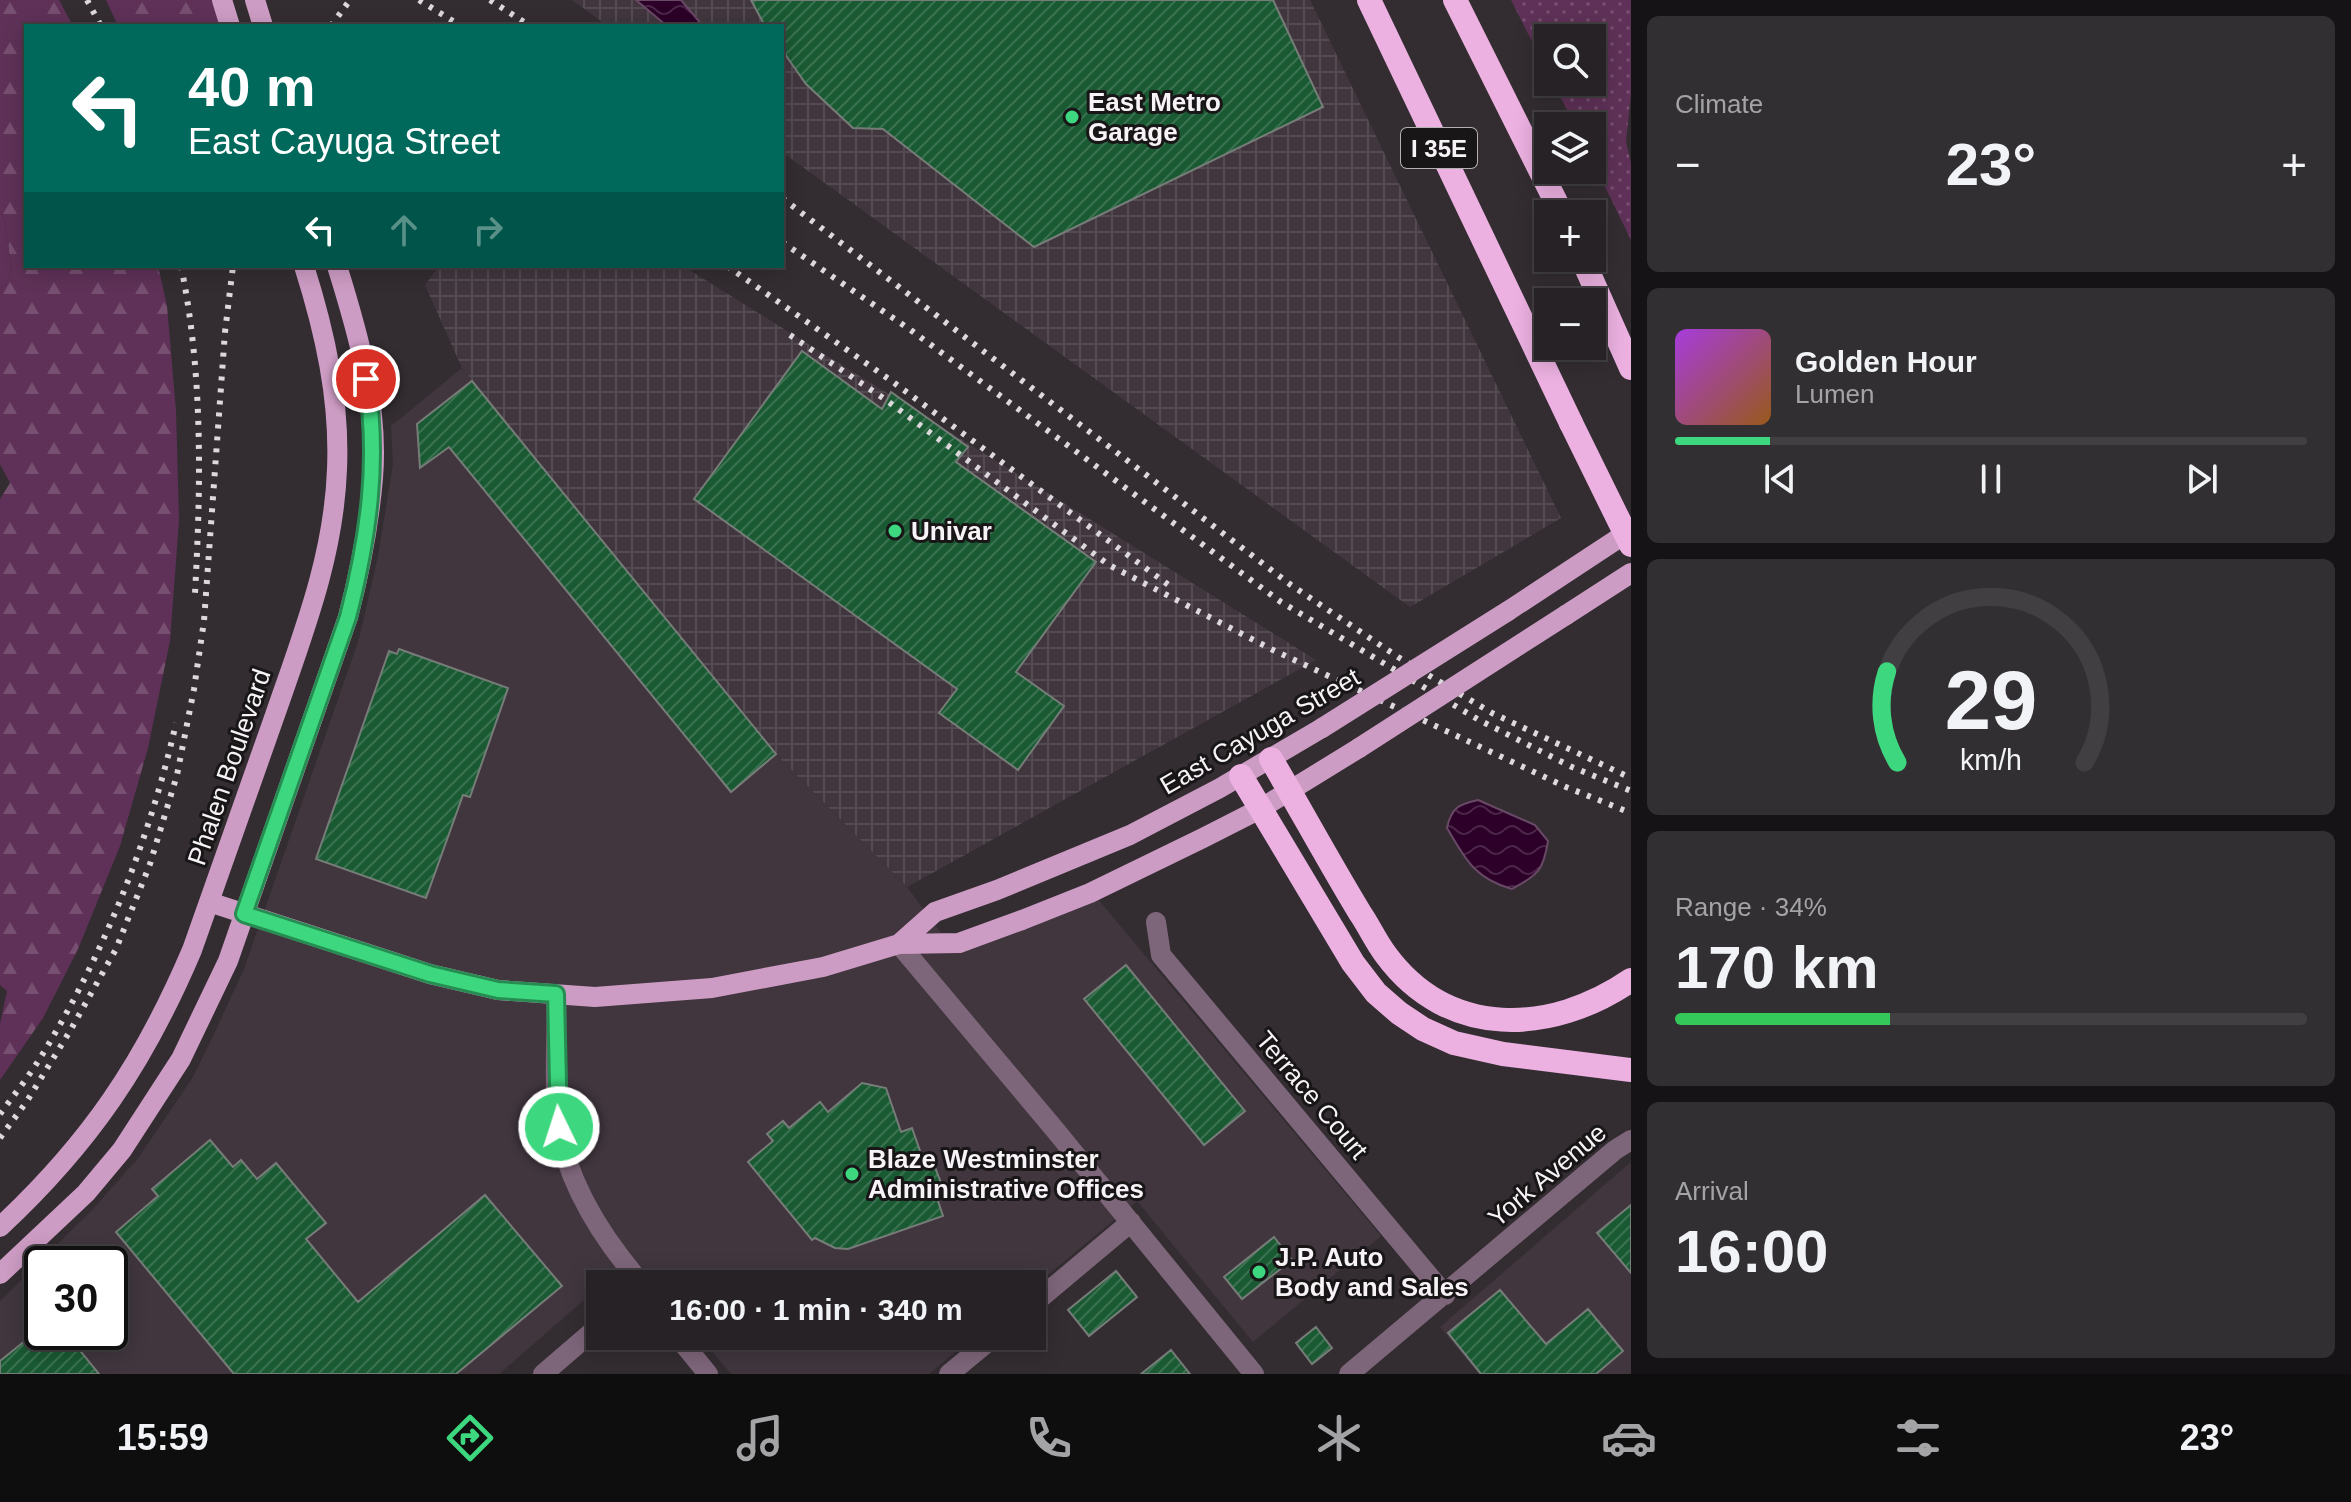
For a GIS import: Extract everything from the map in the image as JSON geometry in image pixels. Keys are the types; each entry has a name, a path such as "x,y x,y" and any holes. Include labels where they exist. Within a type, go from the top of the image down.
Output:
{"highway":[{"name":"I 35E","path":"1369,0 1508,297 1631,545"},
{"name":"I 35E","path":"1455,0 1555,200"},
{"path":"1588,272 1631,368"},
{"path":"1271,759 1386,955 1408,979 1430,995 1460,1011 1493,1019 1524,1021 1568,1013 1605,998 1631,980"},
{"path":"1241,776 1353,963 1376,993 1399,1013 1423,1029 1454,1043 1503,1054 1631,1070"}],"main road":[{"path":"222,0 229,24"},
{"path":"255,0 262,24"},
{"path":"0,1274 86,1193 122,1150 156,1101 204,1015 228,961 348,617 363,553 373,475 370,402 358,333 338,268"},
{"name":"Phalen Boulevard","path":"0,1227 61,1166 125,1081 171,1000 209,902 317,594 333,522 337,468 336,413 327,345 306,272"},
{"name":"East Cayuga Street","path":"899,944 935,912 1130,835 1241,776 1508,611 1631,530"},
{"name":"East Cayuga Street","path":"209,902 430,974 498,990 595,997 712,988 823,967 899,944 959,943 1090,893 1260,809 1631,573"}],"street":[{"name":"Terrace Court","path":"1156,922 1161,955 1445,1295"},
{"path":"899,944 1254,1374"},
{"path":"556,994 558,1121 567,1160 595,1222 629,1270"},
{"name":"York Avenue","path":"1349,1374 1631,1140"},
{"path":"1046,1293 1131,1222"},
{"path":"543,1374 586,1337"},
{"path":"688,1350 708,1374"},
{"path":"949,1374 978,1350"}],"shaded area":[{"path":"572,0 1310,0 1561,518 1410,607 784,153 784,24 605,24"},
{"path":"438,268 686,268 1316,660 907,887 776,754 462,368 425,285"},
{"path":"462,368 776,754 907,887 956,953 1096,897 1381,1236 1253,1342 1137,1201 1046,1276 1046,1270 644,1270 633,1257 618,1270 586,1270 586,1298 499,1374 0,1374 0,1301 24,1277 24,1350 128,1350 128,1246 56,1246 139,1157 193,1077 244,969 359,639 378,556 393,464 391,426"},
{"path":"1631,1162 1631,1374 1479,1374 1440,1327"},
{"path":"711,1350 957,1350 929,1374 731,1374"}],"green space":[{"path":"0,0 59,0 72,24 24,24 24,268 158,268 167,306 176,411 179,520 170,641 148,748 120,846 78,949 43,1018 0,1080 0,1024 7,991 0,985 0,499 10,483 0,464 0,290 12,274 5,221 0,213"},
{"path":"106,0 214,0 221,24 117,24"},
{"path":"1511,0 1631,0 1631,94 1626,141 1631,164 1631,240 1604,184 1606,112 1568,112 1560,96 1606,96 1606,24 1534,24 1534,45"},
{"path":"0,213 5,221 12,274 0,290"}],"water":[{"path":"636,0 681,0 701,24 665,24"},
{"path":"1478,800 1535,825 1548,841 1538,871 1512,889 1489,880 1472,866 1447,828 1457,808"}],"building":[{"name":"East Metro Garage","path":"751,0 1273,0 1323,107 1034,247 883,129 853,128 806,84 784,53 784,24 764,24"},
{"name":"Univar","path":"802,351 882,409 891,392 968,447 956,462 1096,562 1016,672 1064,706 1018,770 939,713 957,689 694,499"},
{"path":"472,381 776,754 731,792 449,447 420,468 417,424"},
{"path":"399,649 508,688 470,797 463,795 426,898 316,859 389,651 397,654"},
{"path":"1126,965 1245,1111 1204,1145 1084,999"},
{"path":"862,1083 886,1088 901,1132 912,1128 925,1165 933,1162 941,1183 933,1186 943,1216 848,1249 835,1248 815,1238 812,1240 748,1162 773,1141 767,1134 783,1121 789,1128 820,1102 828,1112"},
{"path":"210,1140 233,1167 241,1160 257,1179 276,1163 326,1223 306,1239 358,1302 485,1195 562,1286 456,1374 234,1374 116,1232 158,1196 152,1189"},
{"path":"1631,1205 1631,1273 1597,1233"},
{"path":"1274,1237 1292,1260 1242,1299 1224,1277"},
{"path":"1116,1271 1137,1297 1089,1336 1068,1310"},
{"path":"1500,1290 1546,1344 1588,1309 1623,1351 1596,1374 1481,1374 1448,1333"},
{"path":"1316,1327 1332,1348 1312,1364 1296,1343"},
{"path":"24,1342 24,1350 80,1350 99,1374 0,1374 0,1361"},
{"path":"1171,1350 1190,1374 1141,1374"}],"railway":[{"path":"87,0 100,24"},
{"path":"332,24 350,0"},
{"path":"419,0 458,24"},
{"path":"490,0 527,24"},
{"path":"784,200 1291,585 1398,657 1492,713 1631,778"},
{"path":"784,243 912,331 1281,602 1479,720 1572,767 1631,791"},
{"path":"181,268 197,388 195,593"},
{"path":"0,1138 70,1031 116,949 150,864 177,775 204,621 225,332 233,268"},
{"path":"730,268 893,382 1174,589"},
{"path":"790,335 886,400 1109,565 1273,650 1566,787 1631,813"},
{"path":"0,1114 42,1055 105,936 139,852 176,723"}],"place":[{"name":"East Metro Garage","path":"1072,117"},
{"name":"Univar","path":"895,531"},
{"name":"Blaze Westminster Administrative Offices","path":"852,1174"},
{"name":"J.P. Auto Body and Sales","path":"1259,1272"}],"route":[{"path":"366,379 373,475 361,566 348,617 244,914 430,974 498,990 556,994 559,1127"}]}
